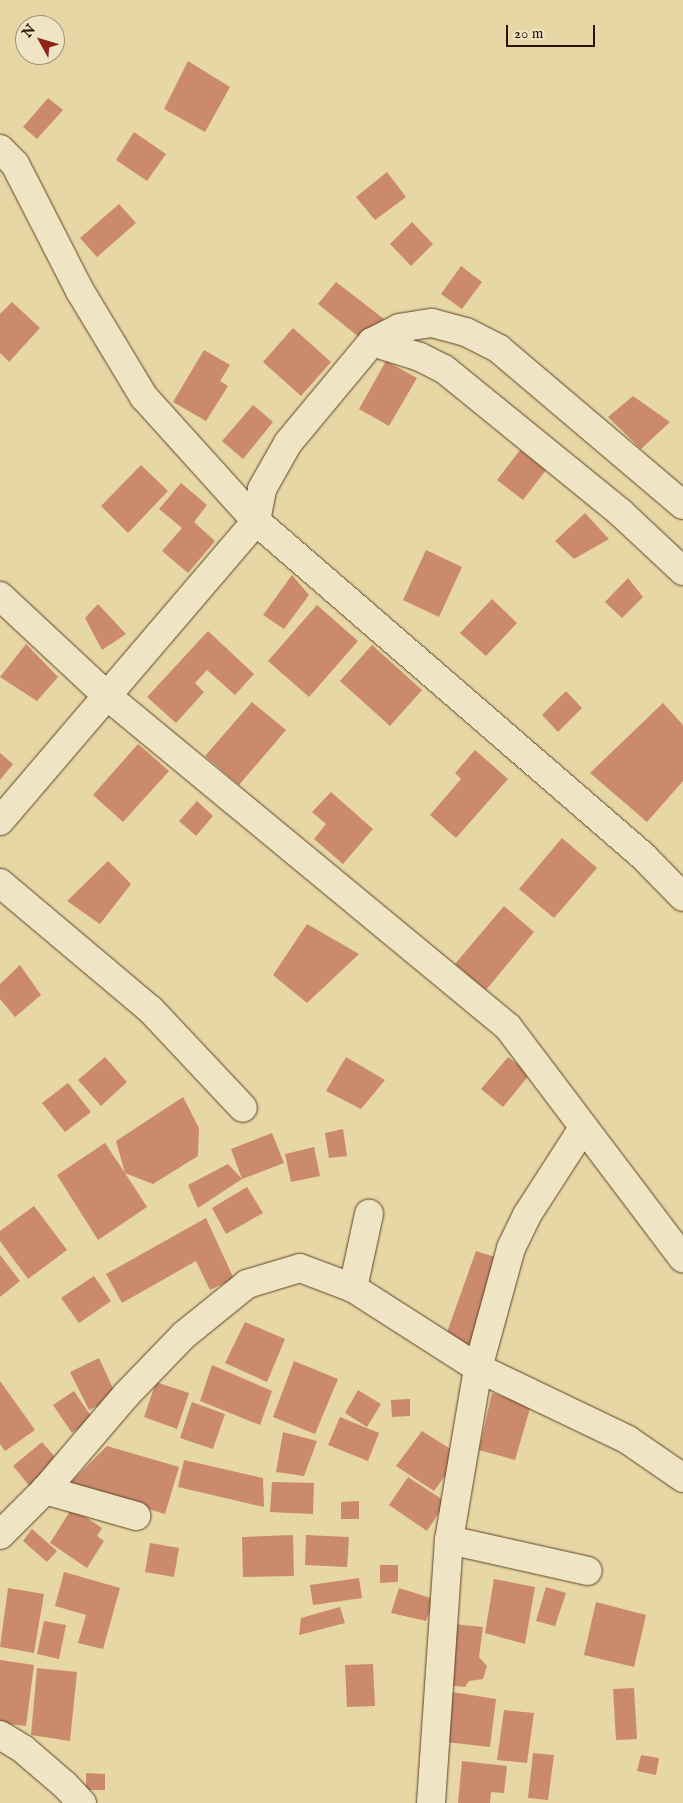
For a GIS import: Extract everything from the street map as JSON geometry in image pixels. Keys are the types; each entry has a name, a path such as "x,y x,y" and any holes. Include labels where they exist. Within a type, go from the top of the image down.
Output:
{"street":[{"path":"0,149 15,164 80,292 144,397 256,521 643,856 683,897"},
{"path":"0,821 256,521 262,489 288,443 372,342 400,328 432,323 466,332 499,349 683,506"},
{"path":"372,342 420,357 444,369 621,513 683,571"},
{"path":"0,596 106,695 508,1027 683,1258"},
{"path":"0,883 151,1010 243,1108"},
{"path":"431,1803 449,1540 478,1368 511,1248 527,1215 583,1128"},
{"path":"353,1288 369,1214"},
{"path":"0,1535 46,1490 127,1394 184,1335 247,1284 300,1268 353,1288 478,1368 628,1440 680,1468"},
{"path":"46,1490 136,1516"},
{"path":"449,1540 588,1571"},
{"path":"0,1735 24,1750 65,1785 82,1803"}],"building":[{"path":"188,61 230,87 205,132 164,109"},
{"path":"48,98 63,110 37,139 23,127"},
{"path":"134,132 166,154 147,181 116,160"},
{"path":"387,172 406,197 375,220 356,197"},
{"path":"119,204 136,223 97,257 80,238"},
{"path":"412,222 433,244 411,266 390,244"},
{"path":"461,266 482,282 462,309 441,294"},
{"path":"336,282 384,319 365,342 318,304"},
{"path":"12,302 40,328 9,362 0,353 0,314"},
{"path":"293,328 331,362 301,396 263,362"},
{"path":"204,350 230,365 220,381 228,386 206,421 173,402"},
{"path":"386,361 417,378 389,426 359,409"},
{"path":"633,396 670,422 641,449 608,417"},
{"path":"253,405 273,422 243,459 222,441"},
{"path":"520,450 546,470 523,500 497,480"},
{"path":"141,465 168,491 128,533 101,506"},
{"path":"181,483 207,505 194,522 215,541 188,573 162,551 182,528 159,509"},
{"path":"585,513 609,539 574,559 555,541"},
{"path":"426,550 462,567 439,617 403,600"},
{"path":"292,575 309,595 284,629 263,615"},
{"path":"628,578 643,597 622,618 605,602"},
{"path":"492,599 517,623 486,656 460,633"},
{"path":"98,604 126,634 102,650 85,618"},
{"path":"317,605 358,641 309,697 268,661"},
{"path":"208,631 254,674 235,695 207,670 195,683 204,692 176,723 147,697"},
{"path":"26,644 58,677 37,701 0,677"},
{"path":"372,645 422,690 390,726 340,681"},
{"path":"566,691 582,708 558,732 542,715"},
{"path":"252,702 286,730 239,785 205,756"},
{"path":"663,703 683,725 683,781 647,822 590,773"},
{"path":"138,744 169,771 123,822 93,795"},
{"path":"475,750 508,779 456,838 430,815 461,779 455,773"},
{"path":"0,753 13,764 0,780"},
{"path":"331,792 373,829 343,864 314,839 326,824 312,812"},
{"path":"197,801 213,816 196,836 179,821"},
{"path":"562,838 597,868 554,918 519,889"},
{"path":"108,861 131,884 100,924 67,901"},
{"path":"504,906 534,932 486,990 455,964"},
{"path":"307,924 359,954 307,1003 273,975"},
{"path":"20,965 41,995 15,1017 0,999 0,984"},
{"path":"105,1057 127,1082 101,1106 78,1080"},
{"path":"346,1057 385,1080 361,1109 326,1091"},
{"path":"508,1057 530,1074 503,1107 481,1089"},
{"path":"68,1083 91,1112 65,1132 42,1103"},
{"path":"183,1097 199,1128 198,1156 153,1184 125,1173 116,1141"},
{"path":"343,1129 347,1156 329,1158 325,1133"},
{"path":"272,1133 284,1163 242,1179 231,1149"},
{"path":"105,1143 147,1207 98,1240 57,1175"},
{"path":"314,1147 320,1176 291,1182 285,1154"},
{"path":"228,1164 242,1179 198,1208 188,1185"},
{"path":"247,1187 263,1213 226,1234 212,1208"},
{"path":"34,1206 67,1250 28,1279 0,1241 0,1231"},
{"path":"206,1218 234,1279 210,1290 196,1261 122,1303 106,1274"},
{"path":"476,1251 504,1260 473,1348 445,1338"},
{"path":"0,1255 20,1281 0,1297"},
{"path":"94,1276 111,1301 79,1323 61,1298"},
{"path":"245,1322 285,1339 267,1382 225,1363"},
{"path":"99,1358 117,1397 89,1410 70,1372"},
{"path":"294,1361 338,1379 315,1434 273,1417"},
{"path":"212,1365 272,1391 260,1425 200,1401"},
{"path":"0,1381 35,1430 5,1451 0,1444"},
{"path":"156,1382 189,1393 177,1429 144,1417"},
{"path":"358,1390 381,1404 367,1427 345,1413"},
{"path":"74,1391 93,1419 72,1433 53,1405"},
{"path":"492,1393 531,1405 515,1460 479,1450"},
{"path":"410,1399 410,1416 392,1417 391,1400"},
{"path":"192,1402 225,1414 213,1449 180,1438"},
{"path":"340,1417 379,1433 368,1461 328,1445"},
{"path":"422,1431 460,1455 434,1491 396,1466"},
{"path":"283,1432 317,1441 304,1476 276,1472"},
{"path":"42,1442 61,1464 32,1489 13,1466"},
{"path":"107,1446 179,1467 165,1514 68,1485"},
{"path":"184,1460 263,1478 264,1507 178,1487"},
{"path":"408,1477 446,1502 427,1531 389,1505"},
{"path":"272,1482 314,1483 313,1514 270,1512"},
{"path":"359,1501 359,1519 341,1519 341,1502"},
{"path":"72,1508 102,1528 97,1536 104,1541 87,1568 50,1543"},
{"path":"32,1529 57,1551 47,1562 23,1541"},
{"path":"293,1535 294,1576 243,1577 242,1537"},
{"path":"306,1535 349,1537 347,1567 305,1565"},
{"path":"150,1543 179,1548 174,1577 145,1572"},
{"path":"380,1565 398,1565 398,1582 380,1583"},
{"path":"64,1572 120,1588 103,1649 78,1643 86,1615 55,1606"},
{"path":"359,1578 362,1598 313,1605 310,1585"},
{"path":"494,1579 535,1587 525,1644 485,1633"},
{"path":"546,1587 566,1593 555,1626 536,1621"},
{"path":"8,1588 44,1594 34,1653 0,1647"},
{"path":"399,1588 434,1599 426,1621 391,1613"},
{"path":"596,1602 646,1615 634,1667 584,1655"},
{"path":"340,1607 345,1623 299,1635 301,1618"},
{"path":"44,1621 66,1625 59,1659 37,1654"},
{"path":"453,1624 483,1627 479,1657 487,1666 483,1679 469,1681 465,1687 446,1685"},
{"path":"0,1660 34,1665 26,1726 0,1723"},
{"path":"373,1664 375,1706 347,1707 345,1665"},
{"path":"37,1668 77,1672 70,1741 31,1735"},
{"path":"634,1688 637,1739 616,1740 613,1689"},
{"path":"446,1691 496,1699 490,1747 446,1742"},
{"path":"504,1710 534,1713 527,1763 497,1760"},
{"path":"533,1753 554,1755 548,1800 528,1798"},
{"path":"641,1755 659,1758 656,1775 637,1771"},
{"path":"462,1761 507,1766 504,1793 491,1792 490,1803 458,1803"},
{"path":"86,1773 105,1774 105,1790 86,1790"}]}
